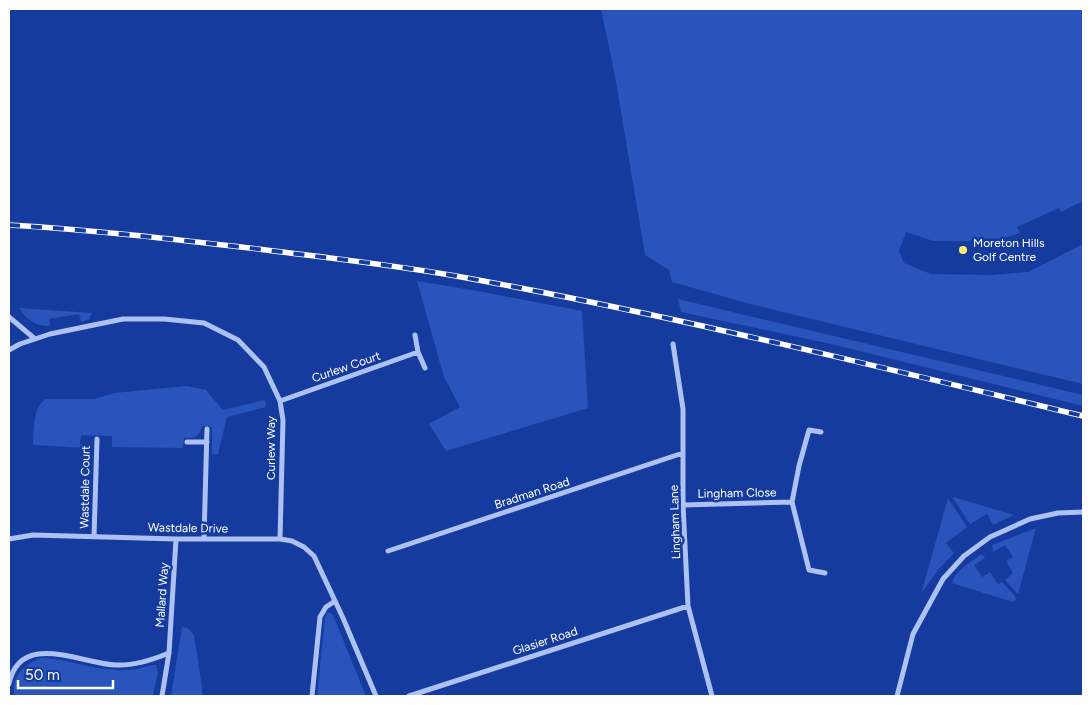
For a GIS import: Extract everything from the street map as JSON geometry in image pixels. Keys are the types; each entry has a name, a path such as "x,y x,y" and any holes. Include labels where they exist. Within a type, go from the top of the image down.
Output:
{"street":[{"path":"9,317 35,339"},
{"name":"Curlew Way","path":"9,350 35,339 123,319 164,319 204,323 238,340 264,367 280,400 283,420 280,540"},
{"path":"415,335 418,352 425,368"},
{"name":"Lingham Lane","path":"673,344 683,409 683,505 688,606 712,696"},
{"name":"Curlew Court","path":"280,400 418,352"},
{"path":"204,538 207,429"},
{"name":"Lingham Close","path":"821,432 809,430 792,502 809,570 825,573"},
{"name":"Wastdale Court","path":"94,536 97,439"},
{"path":"187,442 207,442"},
{"name":"Bradman Road","path":"388,551 683,453"},
{"name":"Lingham Close","path":"683,505 792,502"},
{"path":"897,696 913,634 942,579 964,556 990,537 1030,519 1058,513 1083,512"},
{"name":"Wastdale Drive","path":"9,540 33,535 292,541 304,547 314,556 376,696"},
{"name":"Mallard Way","path":"162,696 169,653 176,539"},
{"path":"312,696 320,617 326,607 335,601"},
{"name":"Glasier Road","path":"409,696 688,606"},
{"path":"9,684 10,677 17,666 28,657 40,653 53,653 116,665 142,662 169,653"}],"shaded area":[{"path":"601,9 1083,9 1083,201 1061,212 1059,208 1017,227 1020,233 995,241 933,241 906,232 899,251 904,263 931,274 992,275 1028,272 1083,244 1083,384 750,304 672,282 669,270 645,255 615,76"},
{"path":"417,281 582,311 588,408 446,451 429,424 460,407 444,377"},
{"path":"678,299 1083,395 1083,406 831,344 681,312"},
{"path":"19,308 92,313 89,319 81,322 79,314 49,319 50,326 45,326 32,322"},
{"path":"187,386 206,390 223,410 265,400 266,407 227,417 218,454 212,454 212,427 202,426 196,436 184,437 183,448 112,447 112,436 81,435 80,444 84,445 85,448 33,445 36,414 45,399 95,399 114,393"},
{"path":"948,498 967,527 946,543 954,553 938,570 921,594"},
{"path":"953,498 1014,515 993,525 987,514 970,524"},
{"path":"1036,528 1018,594 1005,580 1013,573 1006,561 1013,557 1005,545 993,552 992,545"},
{"path":"980,555 983,555 985,558 974,565 982,577 990,572 998,584 1002,582 1015,596 1016,600 1013,602 952,583 960,571"},
{"path":"327,613 333,615 366,696 317,696"},
{"path":"182,627 188,628 194,635 202,696 171,696"},
{"path":"41,658 57,659 115,670 132,670 156,665 158,672 153,696 14,696 15,683 20,672 29,664"}],"railway":[{"path":"9,225 105,232 202,243 409,268 456,276 692,324 1083,416"}],"place":[{"name":"Moreton Hills Golf Centre","path":"963,250"}]}
